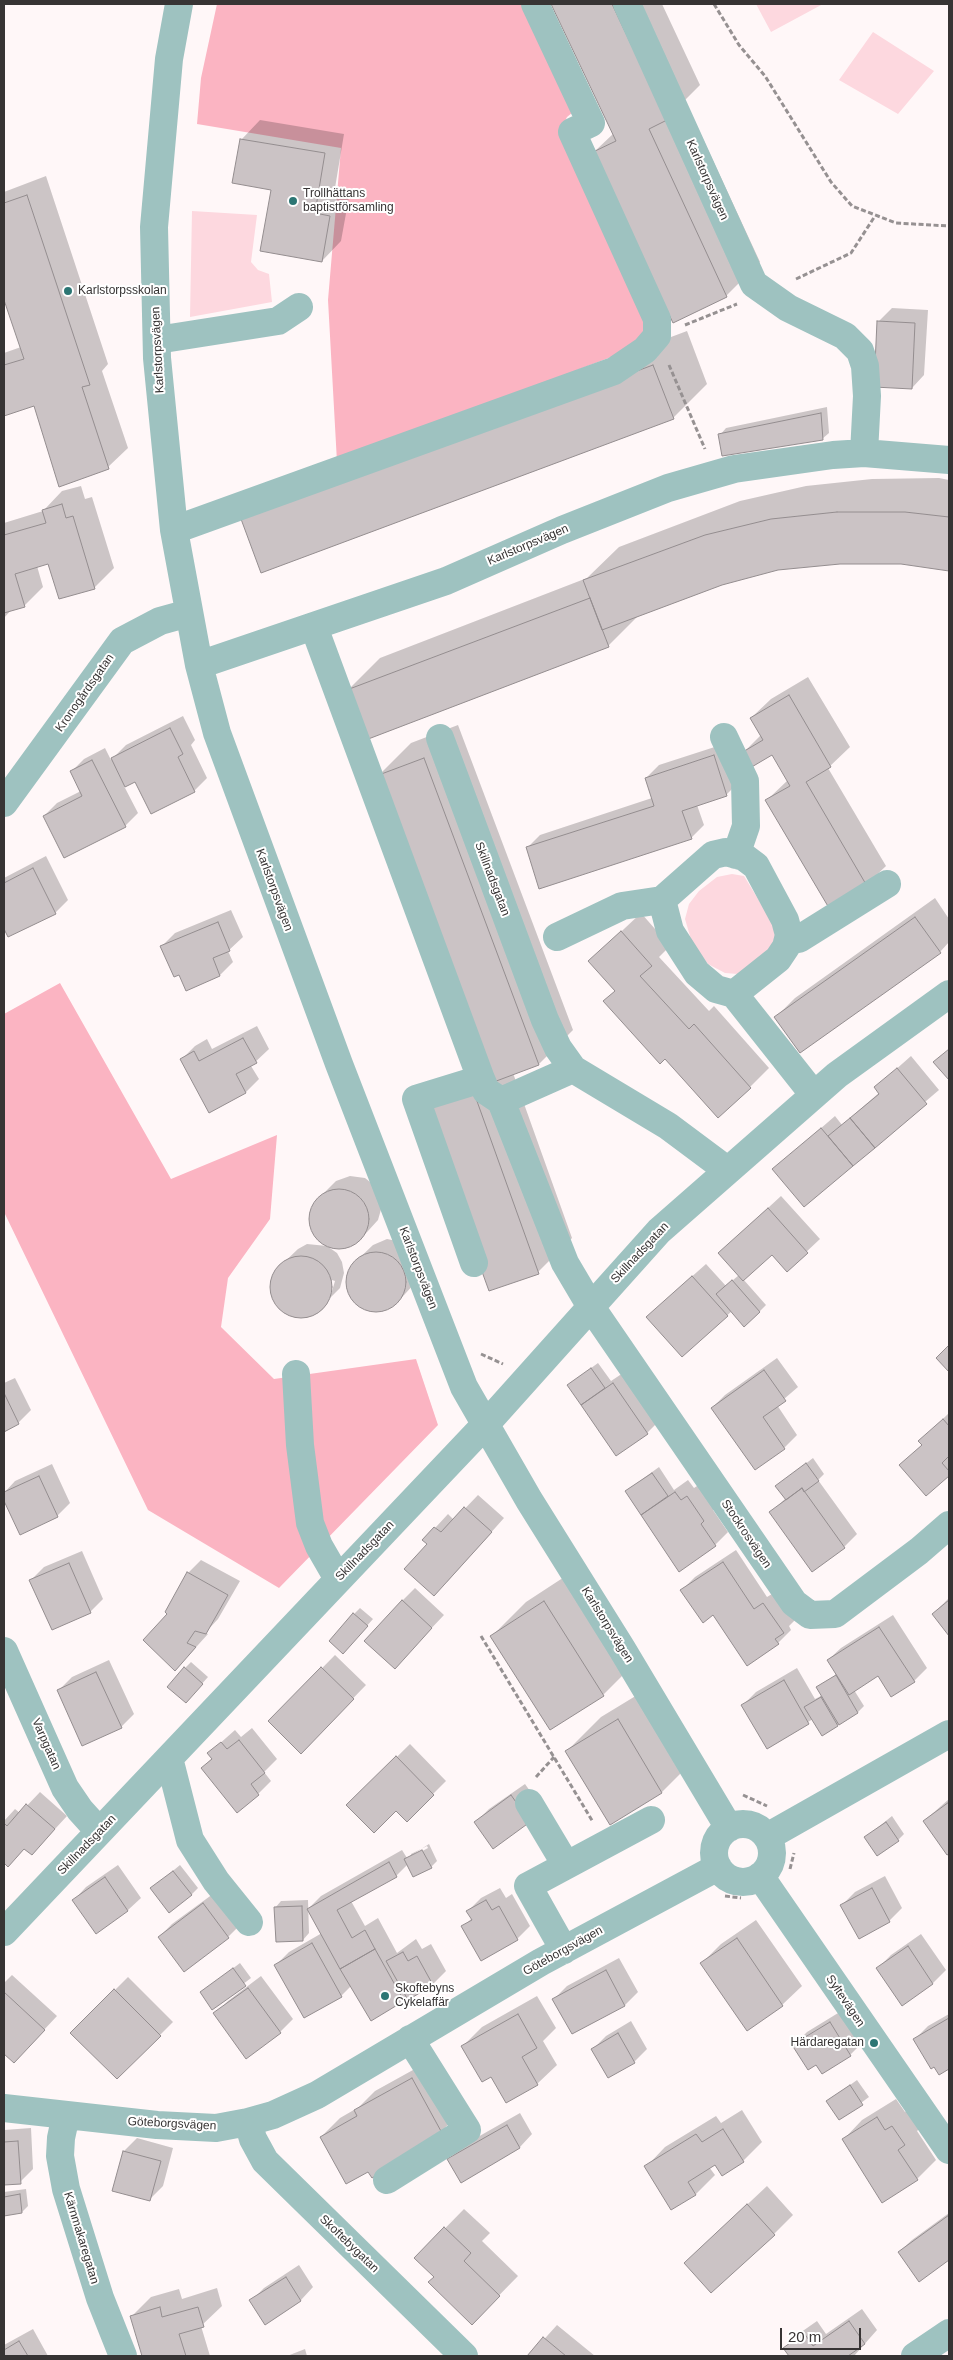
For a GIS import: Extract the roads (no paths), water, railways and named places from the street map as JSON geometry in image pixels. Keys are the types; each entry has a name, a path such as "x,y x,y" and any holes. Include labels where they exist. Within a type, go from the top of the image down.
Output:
{"street":[{"name":"Karlstorpsvägen","path":"179,4 168,67 154,227 156,340 174,530 199,666 217,733 339,1064 464,1387 529,1500 628,1658 729,1828"},
{"path":"174,530 614,371 645,350 657,336 657,319 572,132 591,123 535,4"},
{"name":"Karlstorpsvägen","path":"628,4 754,284 788,308 845,336 860,351 865,366 867,396 864,453"},
{"path":"156,340 278,321 299,307"},
{"name":"Karlstorpsvägen","path":"199,666 446,581 562,530 668,488 734,469 864,453 949,460"},
{"name":"Kronogårdsgatan","path":"4,803 122,641 160,621 189,614"},
{"path":"314,627 486,1091 501,1101 573,1069"},
{"path":"724,737 746,781 746,826 736,855"},
{"name":"Skillnadsgatan","path":"440,738 545,1020 558,1048 573,1069 668,1126 727,1170"},
{"path":"557,938 622,906 662,900 713,855 726,852 744,857 756,866 785,920 788,939 778,959 734,994"},
{"path":"788,939 799,939 887,884"},
{"path":"662,900 670,931 697,973 716,989 734,994 814,1095"},
{"name":"Skillnadsgatan","path":"4,1932 486,1424 659,1231 837,1074 949,994"},
{"path":"474,1263 416,1099 481,1079"},
{"name":"Stockrosvägen","path":"501,1101 565,1263 591,1307 794,1603 810,1615 835,1614 919,1551 949,1525"},
{"path":"296,1374 300,1445 310,1523 319,1546 338,1579"},
{"name":"Varpgatan","path":"4,1651 65,1788 80,1810 99,1831"},
{"path":"778,1831 739,1824 729,1828 723,1832 715,1845 715,1860 718,1867 727,1877 740,1882 754,1880 760,1876 771,1860 771,1846 778,1831 949,1734"},
{"path":"169,1758 190,1840 216,1881 250,1922"},
{"path":"529,1803 566,1865"},
{"path":"564,1950 528,1886 651,1820"},
{"name":"Göteborgsvägen","path":"4,2108 157,2125 207,2127 248,2122 273,2115 317,2095 564,1950 718,1867"},
{"name":"Syltevägen","path":"760,1876 949,2150"},
{"path":"386,2180 467,2130 410,2039"},
{"name":"Kärnmakaregatan","path":"66,2115 61,2138 60,2156 66,2189 100,2298 123,2356"},
{"name":"Skoftebygatan","path":"248,2122 253,2139 265,2161 464,2356"},
{"path":"915,2356 949,2333"}],"place":[{"name":"Trollhättans baptistförsamling","path":"293,201"},
{"name":"Karlstorpsskolan","path":"68,291"},
{"name":"Skoftebyns Cykelaffär","path":"385,1996"},
{"name":"Härdaregatan","path":"874,2043"}]}
